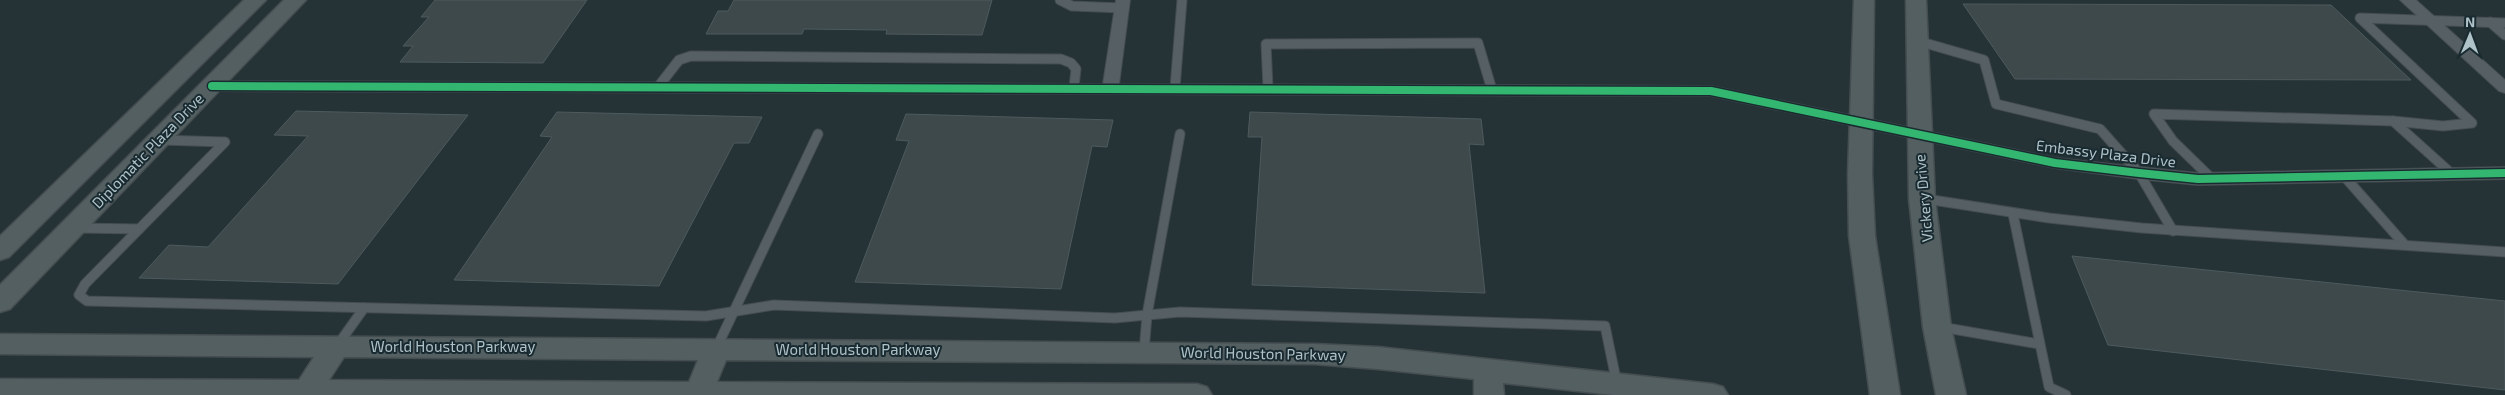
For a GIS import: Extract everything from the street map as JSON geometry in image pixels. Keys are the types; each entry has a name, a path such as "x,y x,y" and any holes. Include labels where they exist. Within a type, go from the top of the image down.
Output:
{"street":[{"name":"Diplomatic Plaza Drive","path":"0,251 256,0"},
{"name":"Diplomatic Plaza Drive","path":"0,302 296,0"},
{"path":"1864,0 1863,123 1860,174 1862,236 1885,395"},
{"name":"Vickery Drive","path":"1916,0 1922,199 1937,327 1951,395"},
{"path":"2407,0 2505,88"},
{"path":"1112,88 1122,4"},
{"name":"Embassy Plaza Drive","path":"212,86 1268,88 1711,91 2055,163 2139,173 2211,178 2505,174"},
{"path":"114,140 160,140"},
{"name":"World Houston Parkway","path":"0,344 1314,354 1489,383 1617,384 1713,395"},
{"path":"306,393 336,346"},
{"path":"699,392 716,349"},
{"path":"1140,394 1144,352"},
{"path":"0,390 306,393 699,392 1197,395"}],"lane":[{"path":"1060,0 1072,6 1122,4"},
{"path":"1175,88 1182,0"},
{"path":"2211,178 2173,141 2154,114 2393,120 2463,126 2472,123 2360,18 2432,22 2505,22"},
{"path":"2490,22 2505,35"},
{"path":"1918,42 1984,60 1996,104 2100,129 2139,173 2173,231"},
{"path":"1268,88 1266,44 1478,43 1492,90"},
{"path":"658,87 679,60 701,56 1061,59 1071,63 1076,69 1074,88"},
{"path":"2393,120 2452,174"},
{"path":"716,349 818,134"},
{"path":"1144,352 1147,315 1180,134"},
{"path":"160,140 225,142 85,284 79,295 87,301 706,316 774,305 1106,317 1180,312 1604,326 1617,384"},
{"path":"2344,176 2404,244"},
{"path":"1922,199 2012,214 2173,231 2404,244 2505,252"},
{"path":"2012,214 2049,387 2066,395"},
{"path":"73,228 139,229"},
{"path":"336,346 364,308"},
{"path":"1937,327 2039,344"}],"building":[{"path":"435,0 587,0 543,63 400,62 413,46 403,46 429,17 421,17"},
{"path":"734,0 992,0 982,35 886,34 887,30 804,29 802,34 706,34 718,11 728,11"},
{"path":"1963,4 2331,5 2411,80 2015,79"},
{"path":"296,111 468,115 338,284 139,278 169,245 208,247 308,136 274,135"},
{"path":"557,112 762,117 749,143 734,143 659,286 454,280 552,137 540,136"},
{"path":"1250,112 1481,119 1484,145 1469,144 1485,293 1252,285 1262,137 1248,137"},
{"path":"906,114 1113,120 1107,147 1092,146 1061,289 855,282 909,141 896,140"},
{"path":"2072,256 2505,301 2505,390 2108,345"}],"cycle path":[{"path":"212,86 1711,91 2055,163 2139,173 2198,179 2505,173"}]}
